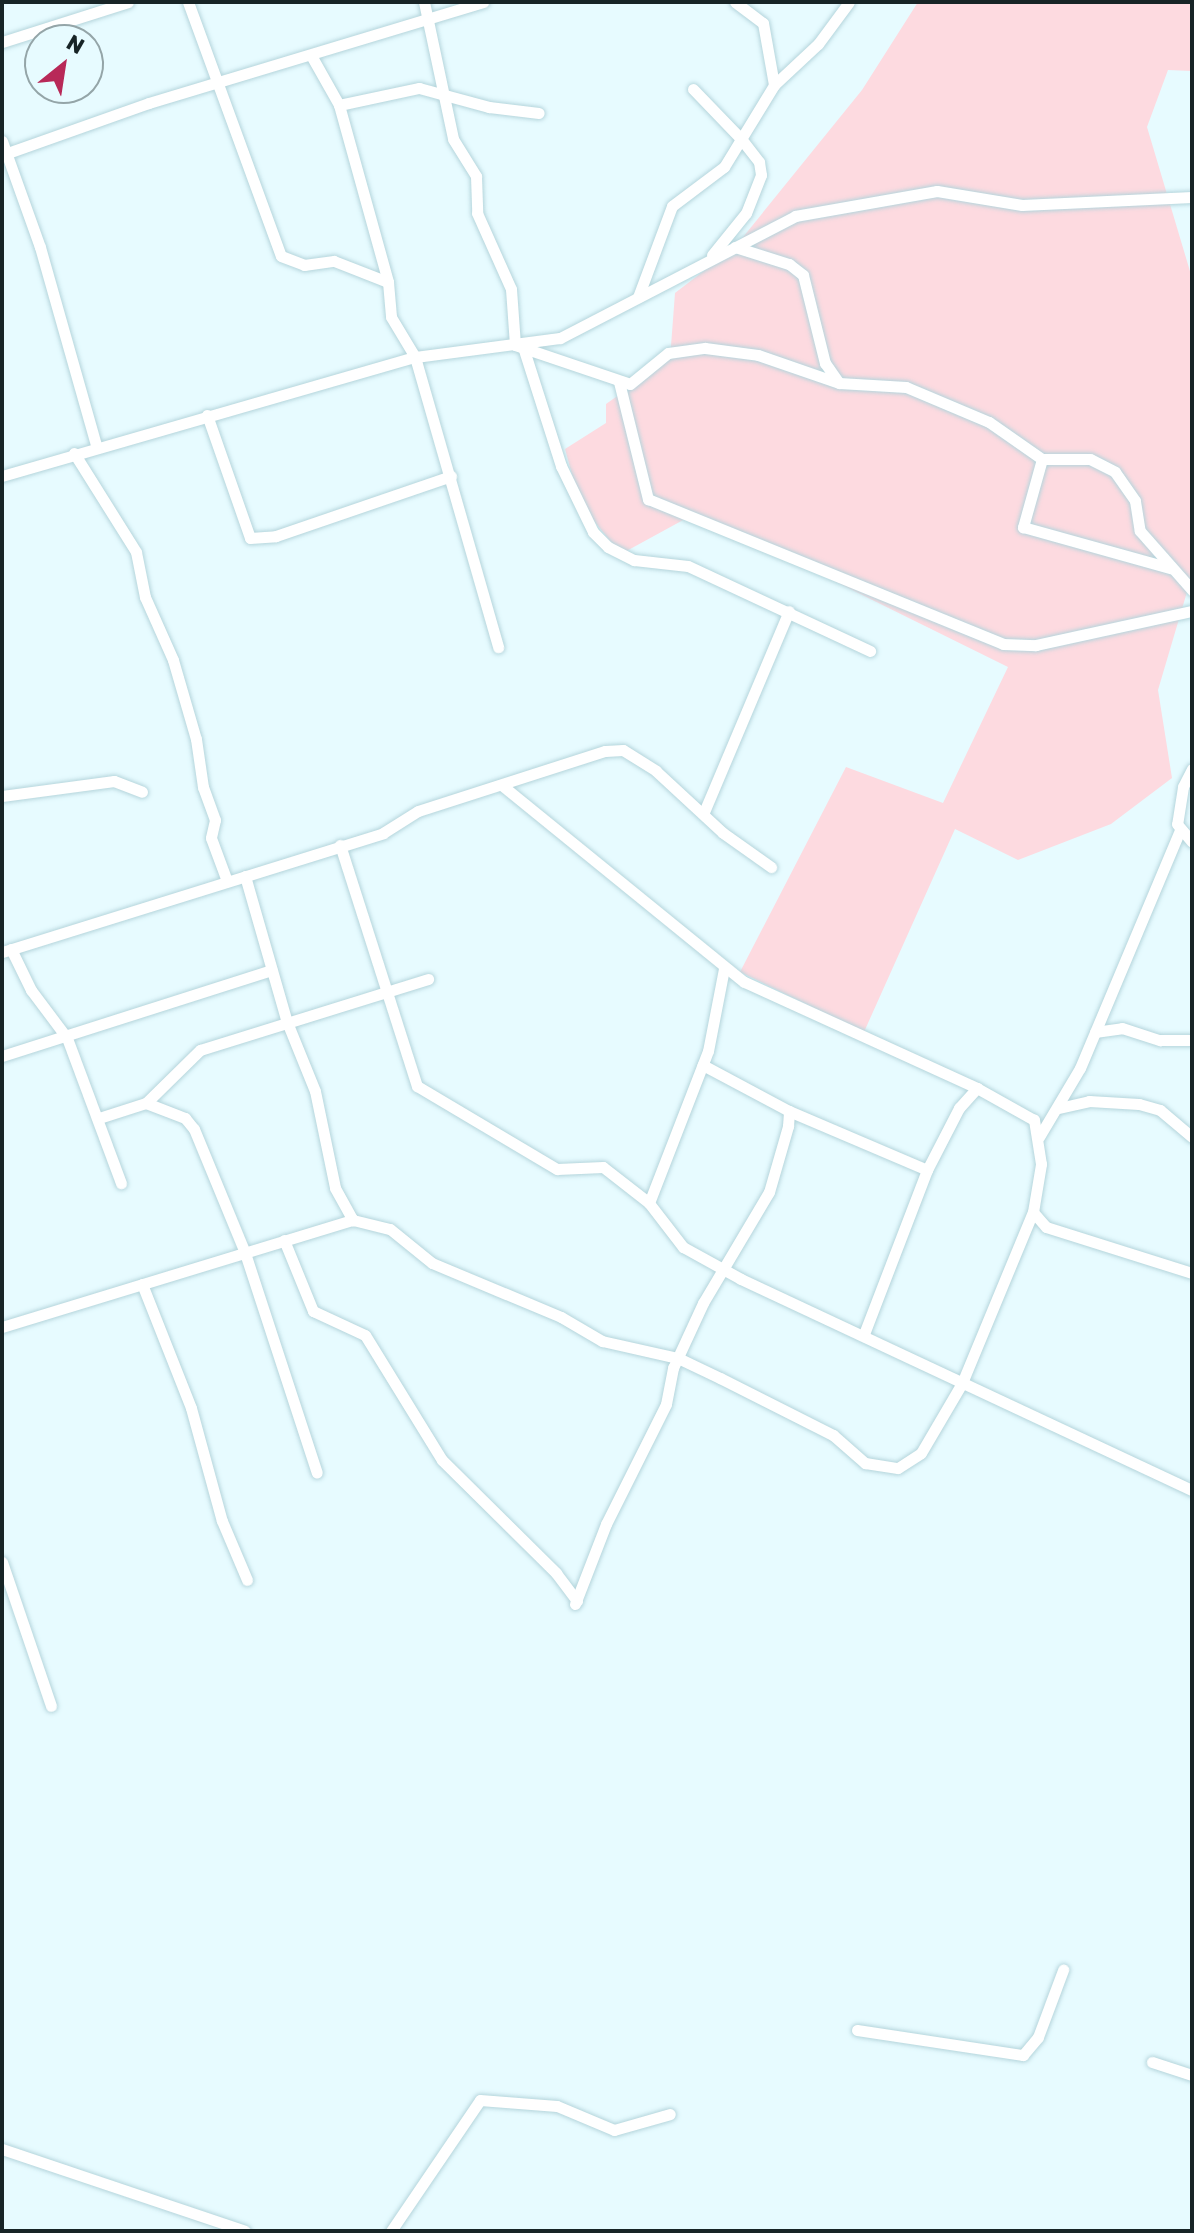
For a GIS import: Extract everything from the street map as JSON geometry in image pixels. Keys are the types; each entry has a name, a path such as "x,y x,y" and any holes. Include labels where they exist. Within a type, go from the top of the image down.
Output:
{"street":[{"path":"2,42 128,2"},
{"path":"188,2 281,256 304,265 334,261 388,282"},
{"path":"424,2 431,19 453,139 476,176 477,213 486,241 511,289 520,348 561,466 593,532 634,560 688,566 870,651"},
{"path":"4,154 216,81 312,57 483,2"},
{"path":"735,2 763,23 774,85"},
{"path":"637,298 672,206 724,167 774,85 818,44 849,2"},
{"path":"312,57 339,105 388,282 391,317 415,357 498,647"},
{"path":"339,105 419,88 489,107 539,113"},
{"path":"693,89 759,162 758,191 709,259"},
{"path":"2,141 4,154 40,247 96,445"},
{"path":"2,476 96,445 415,357 520,348 560,338 795,216 937,191 1022,205 1192,197"},
{"path":"735,247 789,264 803,275 825,363 839,383"},
{"path":"520,348 630,384 668,353 705,348 758,355 839,383 906,387 989,422 1042,459 1090,459 1115,472 1135,501 1140,531 1192,590"},
{"path":"619,382 648,499 1003,644 1036,645 1192,611"},
{"path":"207,415 250,538 276,536 451,476"},
{"path":"74,453 136,552 145,597 173,660 196,739 203,787 215,820 211,838 227,881"},
{"path":"1042,459 1023,527 1172,568"},
{"path":"704,812 789,611"},
{"path":"121,1183 67,1038 31,990 7,950 383,833 418,811 623,750 704,812 723,833 771,867"},
{"path":"1039,1137 1059,1108 1095,1032 1180,830 1179,807 1192,769"},
{"path":"2,796 114,781 142,792"},
{"path":"2,1327 353,1220 390,1229 432,1263 561,1317 602,1341 678,1358 833,1435 865,1463 881,1468 898,1468 921,1453 962,1383 1033,1212 1039,1137 1034,1120 977,1088 783,1002 724,969 502,785"},
{"path":"1180,830 1192,842"},
{"path":"340,845 417,1086 557,1169 603,1167 649,1203 683,1247 722,1269 1192,1490"},
{"path":"245,876 287,1022 315,1091 335,1188 353,1220"},
{"path":"649,1203 703,1065 724,969"},
{"path":"2,1056 67,1038 272,970"},
{"path":"99,1118 146,1103 200,1050 388,988 428,979"},
{"path":"1095,1032 1122,1028 1160,1040 1192,1040"},
{"path":"703,1065 789,1111 927,1170"},
{"path":"864,1334 927,1170 959,1108 977,1088"},
{"path":"1059,1108 1089,1101 1139,1104 1160,1110 1192,1137"},
{"path":"146,1103 185,1118 194,1129 245,1253 317,1473"},
{"path":"284,1240 313,1311 365,1335 442,1460 556,1573 576,1603 606,1524 666,1404 678,1358 722,1269 736,1254 769,1192 789,1111"},
{"path":"1033,1212 1046,1227 1192,1273"},
{"path":"142,1284 191,1408 222,1521 247,1580"},
{"path":"2,1562 51,1706"},
{"path":"857,2030 1023,2055 1038,2037 1063,1970"},
{"path":"1152,2062 1192,2075"},
{"path":"391,2231 480,2100 557,2106 614,2130 670,2114"},
{"path":"2,2149 245,2231"}],"shaded area":[{"path":"918,2 1192,2 1192,71 1168,70 1147,127 1192,278 1192,575 1158,690 1172,778 1111,824 1018,860 955,829 864,1032 740,972 846,767 943,803 1008,667 696,513 621,554 580,504 565,449 606,423 606,404 670,359 675,293 735,247 862,90"}]}
